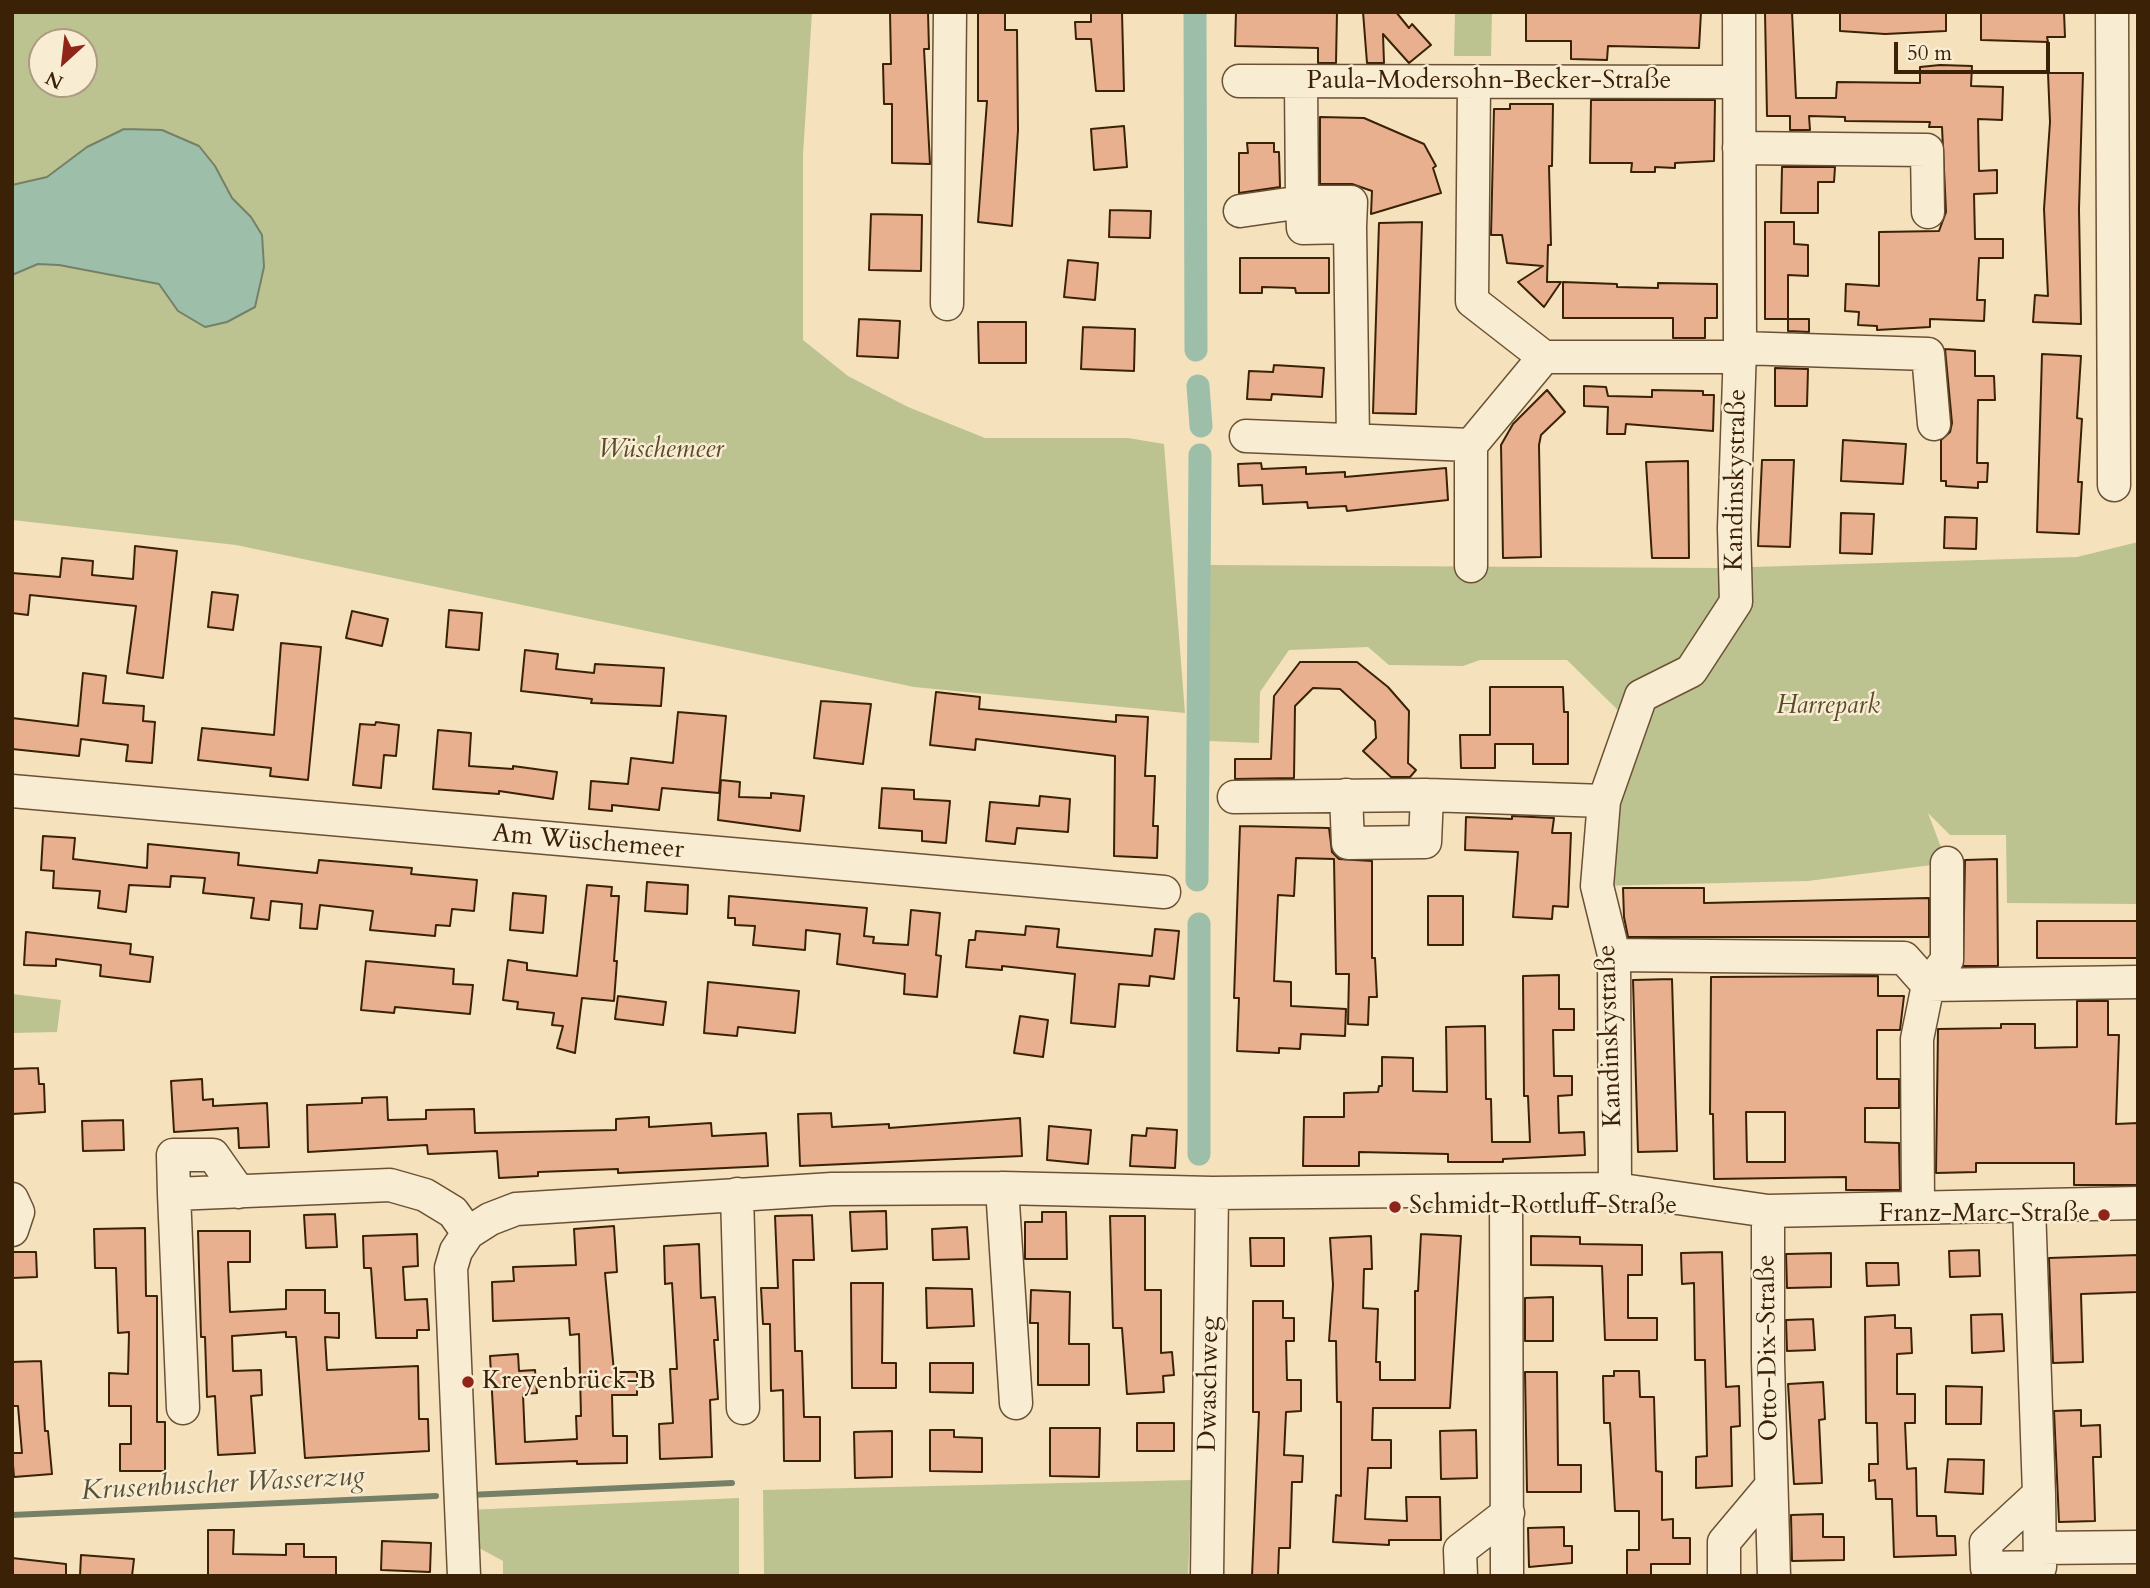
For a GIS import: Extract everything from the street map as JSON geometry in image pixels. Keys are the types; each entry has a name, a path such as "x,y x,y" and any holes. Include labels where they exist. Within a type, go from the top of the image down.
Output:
{"street":[{"path":"947,304 950,12"},
{"name":"Kandinskystraße","path":"1615,1189 1614,955 1597,886 1604,801 1641,696 1691,671 1736,601 1734,528 1740,353 1739,12"},
{"path":"2112,12 2126,127 2126,336 2114,485"},
{"name":"Paula-Modersohn-Becker-Straße","path":"1239,81 1739,82"},
{"path":"1301,82 1303,228 1350,227 1353,440"},
{"path":"1474,82 1472,301 1544,356 1928,354 1934,424"},
{"path":"1739,148 1927,150 1928,212"},
{"path":"1241,211 1302,202"},
{"path":"1471,566 1471,444 1544,356"},
{"path":"1246,436 1471,444"},
{"name":"Am Wüschemeer","path":"12,791 1164,892"},
{"path":"1346,795 1348,843 1425,842 1427,795"},
{"path":"1234,797 1427,795 1604,801"},
{"path":"1918,1206 1917,1039 1928,985 1947,960 1947,863"},
{"path":"1614,955 1904,958 1928,985 2138,982"},
{"path":"183,1408 173,1155 213,1155 239,1192 390,1185 425,1195 453,1212 468,1233"},
{"path":"1002,1188 1016,1403"},
{"path":"464,1576 452,1268 456,1251 468,1233 490,1219 516,1209 737,1194 1002,1188 1212,1193 1615,1189 1768,1211 2138,1203"},
{"path":"1506,1191 1507,1576"},
{"name":"Dwaschweg","path":"1207,1576 1212,1193"},
{"path":"737,1194 743,1408"},
{"path":"12,1199 18,1212 12,1230"},
{"path":"2029,1206 2039,1493 2040,1567 1987,1568 1986,1543 2039,1493"},
{"name":"Otto-Dix-Straße","path":"1768,1211 1774,1576"},
{"path":"1724,1576 1724,1542 1771,1486"},
{"path":"1461,1576 1460,1550 1507,1513"},
{"path":"2040,1548 2138,1547"}],"green space":[{"name":"Wüschemeer","path":"12,12 812,12 803,155 803,340 848,376 908,407 985,438 1128,438 1164,444 1185,713 914,687 236,545 12,520 12,275 38,264 59,265 159,284 178,311 251,217 232,198 215,166 87,147 47,177 12,185"},
{"path":"1455,12 1492,12 1491,56 1454,56"},
{"name":"Harrepark","path":"2138,542 2138,904 2007,903 2006,835 1950,835 1928,813 1947,863 1808,881 1597,886 1631,723 1567,660 1480,660 1463,666 1389,665 1368,647 1289,650 1260,692 1259,743 1209,741 1210,565 1720,568 2077,557"},
{"path":"12,994 61,1000 57,1032 12,1033"},
{"path":"1192,1480 1188,1576 764,1576 763,1490"},
{"path":"739,1498 739,1576 503,1576 503,1561 470,1543 467,1510"}],"shaded area":[{"path":"124,129 162,130 199,146 215,166 232,198 251,217 262,235 264,267 255,307 227,322 205,327 178,311 159,284 59,265 38,264 12,275 12,185 47,177 87,147"}],"building":[{"path":"890,12 928,12 929,49 924,49 930,164 892,163 892,104 884,104 883,64 891,64"},
{"path":"978,12 1005,12 1005,30 1017,30 1018,130 1012,226 978,222 987,101 978,101"},
{"path":"1091,12 1122,12 1124,91 1096,91 1091,39 1076,39 1075,22 1091,22"},
{"path":"1236,12 1337,12 1336,63 1318,63 1318,48 1235,46"},
{"path":"1363,12 1396,12 1409,28 1412,24 1431,45 1409,63 1383,34 1384,63 1367,63"},
{"path":"1526,12 1701,12 1699,48 1608,46 1607,60 1571,59 1571,41 1526,41"},
{"path":"1765,12 1792,12 1796,98 1836,98 1837,82 1920,83 1920,67 1940,65 1972,66 1971,86 2003,87 2002,120 1978,119 1979,171 1997,170 1997,193 1974,194 1975,239 2003,239 2003,258 1979,258 1977,300 1985,300 1984,321 1930,319 1930,327 1877,330 1877,326 1858,325 1859,312 1845,311 1846,284 1879,286 1879,232 1939,231 1946,212 1942,127 1929,127 1930,122 1845,121 1845,117 1809,116 1810,130 1790,130 1790,116 1767,116"},
{"path":"1840,12 1946,12 1946,31 1885,34 1840,31"},
{"path":"1981,12 2064,12 2065,37 2047,37 2048,42 1981,40"},
{"path":"2048,73 2083,73 2079,209 2081,324 2033,322 2035,295 2048,296 2044,209 2050,122"},
{"path":"1591,100 1715,100 1714,161 1675,163 1675,168 1655,167 1655,172 1631,172 1632,163 1590,163"},
{"path":"1510,104 1553,104 1552,166 1549,166 1551,245 1548,245 1547,282 1561,282 1544,307 1518,282 1543,266 1507,263 1502,235 1491,235 1494,109 1510,109"},
{"path":"1320,117 1364,118 1424,144 1436,166 1433,168 1441,193 1371,214 1372,191 1352,184 1320,184"},
{"path":"1124,126 1127,167 1094,170 1091,129"},
{"path":"1247,143 1274,143 1274,152 1279,152 1280,187 1239,193 1239,153 1248,153"},
{"path":"1782,167 1835,167 1834,182 1818,182 1818,213 1781,213"},
{"path":"1110,210 1151,211 1150,238 1109,237"},
{"path":"871,214 922,215 921,271 869,270"},
{"path":"1422,222 1416,414 1373,413 1379,223"},
{"path":"1765,222 1794,222 1794,244 1808,245 1808,276 1788,275 1788,319 1765,319"},
{"path":"1240,258 1329,258 1329,293 1296,293 1295,288 1262,287 1262,293 1240,293"},
{"path":"1068,260 1098,263 1095,300 1064,297"},
{"path":"1563,282 1658,288 1658,283 1717,284 1717,318 1705,318 1705,338 1673,338 1673,318 1563,318"},
{"path":"859,319 900,321 898,358 857,356"},
{"path":"1788,319 1809,319 1809,332 1788,331"},
{"path":"978,322 1026,322 1026,363 979,363"},
{"path":"1083,327 1135,329 1134,371 1081,369"},
{"path":"1945,349 1975,351 1975,376 1994,376 1995,400 1978,400 1977,463 1988,463 1987,482 1978,482 1978,488 1946,486 1946,481 1941,481 1941,440 1950,432 1952,423"},
{"path":"2042,354 2081,356 2077,418 2082,419 2078,482 2082,482 2079,534 2037,532"},
{"path":"1274,365 1324,368 1322,397 1272,394 1271,400 1247,399 1249,371 1273,372"},
{"path":"1775,368 1808,369 1807,406 1775,406"},
{"path":"1584,386 1606,387 1608,396 1652,397 1652,390 1703,391 1703,395 1714,395 1713,431 1626,424 1625,434 1607,434 1608,407 1584,406"},
{"path":"1547,390 1565,412 1541,435 1539,445 1541,557 1503,558 1501,445 1513,424"},
{"path":"1843,440 1906,444 1903,484 1841,481"},
{"path":"1762,460 1794,460 1790,547 1758,546"},
{"path":"1688,461 1689,558 1652,558 1646,462"},
{"path":"1261,463 1262,469 1306,467 1306,474 1345,472 1345,477 1446,468 1448,500 1347,511 1346,506 1308,508 1307,502 1263,504 1262,485 1239,486 1238,464"},
{"path":"1841,513 1874,514 1872,554 1840,553"},
{"path":"1945,517 1977,518 1976,549 1944,548"},
{"path":"135,546 177,551 163,678 127,673 136,606 30,595 28,615 12,613 12,573 60,577 62,558 93,561 92,575 133,579"},
{"path":"212,592 238,595 233,630 208,627"},
{"path":"449,610 482,613 479,650 446,647"},
{"path":"352,611 388,619 382,646 346,638"},
{"path":"281,643 321,647 308,780 270,776 271,768 198,760 202,728 274,735"},
{"path":"525,650 558,654 556,669 594,673 595,664 664,668 661,706 591,703 592,699 521,691"},
{"path":"1300,662 1357,662 1388,687 1409,711 1408,763 1416,770 1410,777 1391,777 1363,751 1376,738 1375,721 1340,689 1313,688 1295,706 1294,778 1235,779 1235,759 1271,759 1274,696"},
{"path":"83,673 106,676 103,703 144,706 143,721 155,722 152,763 126,761 128,745 81,739 79,756 12,749 12,718 78,726"},
{"path":"1490,687 1563,687 1564,712 1568,712 1568,764 1533,764 1533,744 1495,744 1495,768 1461,768 1460,735 1490,735"},
{"path":"936,692 980,697 979,709 1116,722 1116,715 1148,717 1145,776 1155,776 1153,826 1158,826 1157,858 1114,856 1115,756 976,739 975,750 930,745"},
{"path":"821,701 871,704 863,764 814,758"},
{"path":"678,712 726,716 719,793 662,788 659,810 612,805 612,811 589,809 591,781 628,784 631,758 673,763"},
{"path":"376,722 399,725 396,756 384,755 381,788 353,785 360,724 375,725"},
{"path":"438,730 471,733 469,766 513,769 513,766 557,772 553,799 499,791 499,794 433,789"},
{"path":"721,780 740,782 739,797 771,798 771,793 804,796 800,831 718,820"},
{"path":"882,788 914,790 914,799 950,801 946,843 922,841 922,831 879,828"},
{"path":"1040,796 1070,799 1068,832 1017,828 1015,844 986,841 990,802 1039,806"},
{"path":"1512,816 1554,818 1552,833 1571,833 1568,907 1553,906 1552,919 1513,917 1518,852 1465,850 1466,817 1512,819"},
{"path":"1240,826 1329,828 1332,852 1339,859 1372,861 1372,958 1375,958 1377,997 1369,997 1368,1025 1348,1024 1349,974 1336,974 1334,859 1296,858 1294,896 1278,895 1274,981 1291,982 1291,1006 1346,1009 1345,1036 1301,1034 1300,1049 1279,1048 1279,1053 1237,1051 1239,998 1234,998"},
{"path":"43,836 75,838 73,859 147,868 148,844 239,853 238,865 317,873 319,860 412,868 411,874 477,880 474,911 452,909 450,926 436,925 435,936 370,930 373,911 320,905 317,929 300,928 302,904 271,901 269,920 251,918 254,898 203,893 205,878 171,876 170,887 129,885 126,912 98,908 100,891 53,888 54,871 41,870"},
{"path":"1997,859 1998,966 1963,966 1965,860"},
{"path":"647,882 688,885 687,914 645,911"},
{"path":"587,885 612,887 611,896 619,896 614,961 617,961 614,1001 582,998 575,1053 557,1048 563,1026 552,1025 554,1013 517,1009 518,1002 503,1000 508,960 527,963 527,970 577,976"},
{"path":"1623,888 1704,888 1704,903 1929,898 1929,937 1628,937"},
{"path":"513,893 546,896 543,933 510,930"},
{"path":"729,896 867,908 864,936 874,937 873,943 908,945 911,910 940,913 936,955 941,956 937,997 904,994 905,974 837,964 840,934 806,930 805,950 753,945 755,926 735,925 735,918 728,918"},
{"path":"1428,896 1463,896 1463,945 1428,945"},
{"path":"2037,921 2138,921 2138,958 2037,958"},
{"path":"1026,926 1059,929 1057,947 1152,956 1155,929 1179,931 1174,979 1150,976 1149,986 1119,984 1115,1027 1071,1023 1075,974 1002,966 1002,970 966,967 969,940 975,940 976,931 1025,935"},
{"path":"26,932 131,944 130,954 153,957 150,982 100,976 101,965 56,959 56,966 24,965"},
{"path":"366,961 454,969 453,984 473,985 470,1014 395,1007 394,1013 361,1010"},
{"path":"1559,975 1559,1009 1574,1009 1574,1030 1553,1030 1554,1076 1572,1076 1572,1095 1558,1096 1559,1133 1584,1132 1585,1155 1503,1159 1503,1162 1448,1162 1448,1154 1359,1152 1359,1166 1303,1166 1304,1117 1344,1117 1344,1093 1378,1092 1379,1086 1382,1086 1382,1057 1413,1058 1413,1091 1447,1092 1446,1027 1485,1026 1486,1099 1491,1099 1492,1142 1530,1142 1528,1096 1524,1096 1523,976"},
{"path":"1878,976 1878,996 1904,996 1900,1030 1877,1030 1877,1079 1899,1079 1899,1108 1865,1108 1865,1142 1899,1143 1900,1190 1846,1190 1846,1177 1714,1179 1713,1114 1710,1114 1711,977","holes":["1746,1112 1785,1112 1785,1162 1747,1162"]},
{"path":"1672,979 1677,1151 1638,1152 1633,980"},
{"path":"708,982 799,991 795,1033 738,1027 737,1036 704,1033"},
{"path":"618,996 666,1002 663,1025 615,1019"},
{"path":"2077,1001 2108,1001 2108,1035 2119,1035 2116,1124 2138,1123 2138,1185 2074,1185 2074,1163 1976,1163 1976,1172 1936,1173 1938,1029 2001,1028 2001,1024 2035,1024 2035,1048 2077,1047"},
{"path":"1020,1016 1048,1020 1043,1057 1014,1053"},
{"path":"38,1068 39,1084 44,1084 45,1112 12,1114 12,1069"},
{"path":"202,1079 203,1100 213,1099 213,1106 267,1103 269,1147 239,1148 238,1128 174,1132 171,1081"},
{"path":"387,1097 388,1120 426,1119 426,1110 474,1109 475,1133 616,1130 616,1119 649,1117 649,1127 711,1123 712,1136 766,1133 768,1166 618,1173 618,1169 538,1172 538,1176 499,1178 497,1151 428,1154 427,1145 308,1152 307,1105 362,1103 362,1098"},
{"path":"831,1113 832,1127 889,1124 889,1128 1020,1118 1022,1156 800,1166 798,1114"},
{"path":"123,1120 124,1150 83,1151 82,1121"},
{"path":"1049,1126 1091,1130 1088,1164 1047,1160"},
{"path":"1147,1128 1177,1130 1175,1168 1130,1166 1132,1135 1146,1136"},
{"path":"886,1211 887,1249 852,1251 850,1212"},
{"path":"1042,1212 1066,1212 1067,1259 1025,1259 1025,1222 1042,1222"},
{"path":"335,1214 337,1247 306,1248 304,1215"},
{"path":"812,1215 814,1260 793,1260 795,1351 802,1351 804,1417 820,1417 820,1461 784,1461 783,1390 771,1391 770,1324 763,1324 761,1288 778,1288 775,1216"},
{"path":"1110,1216 1145,1216 1145,1290 1161,1290 1161,1353 1172,1352 1174,1375 1163,1376 1164,1392 1127,1394 1122,1328 1113,1328"},
{"path":"614,1226 617,1272 605,1273 614,1372 637,1372 637,1395 612,1395 613,1436 627,1436 627,1463 577,1464 577,1461 496,1464 490,1356 518,1354 519,1371 535,1370 537,1393 523,1394 525,1442 577,1439 576,1416 581,1416 579,1334 570,1335 569,1318 493,1321 492,1282 514,1281 513,1267 576,1265 574,1229"},
{"path":"967,1227 969,1259 933,1260 932,1229"},
{"path":"145,1228 146,1296 157,1296 157,1422 165,1422 165,1471 120,1471 120,1444 131,1444 131,1406 109,1406 109,1373 128,1374 129,1332 118,1333 116,1268 95,1268 94,1229"},
{"path":"198,1231 250,1231 250,1262 228,1262 230,1312 286,1309 286,1290 325,1290 325,1313 339,1313 339,1338 325,1337 327,1370 418,1366 419,1419 428,1419 429,1451 305,1458 296,1337 286,1337 286,1332 232,1336 233,1371 261,1370 262,1395 251,1396 255,1453 218,1455 215,1396 207,1397 205,1337 201,1337"},
{"path":"417,1234 418,1266 403,1267 405,1300 427,1299 429,1330 417,1330 417,1338 376,1338 371,1268 364,1268 363,1236"},
{"path":"1421,1234 1461,1236 1450,1408 1373,1408 1372,1440 1391,1440 1391,1468 1368,1468 1365,1519 1407,1521 1406,1497 1440,1497 1441,1540 1389,1540 1389,1545 1333,1542 1336,1495 1341,1496 1341,1402 1337,1402 1336,1341 1329,1341 1333,1285 1330,1238 1371,1236 1372,1269 1364,1269 1363,1308 1378,1309 1376,1362 1380,1362 1380,1380 1415,1380 1415,1291 1418,1291"},
{"path":"1531,1236 1580,1237 1580,1244 1642,1245 1642,1275 1628,1275 1628,1318 1657,1318 1657,1340 1605,1340 1602,1266 1531,1265"},
{"path":"1250,1238 1284,1238 1284,1266 1251,1266"},
{"path":"699,1244 701,1298 715,1297 718,1340 714,1340 718,1399 710,1400 712,1457 660,1459 659,1424 673,1423 670,1369 677,1369 672,1283 665,1284 664,1246"},
{"path":"1979,1250 1980,1276 1950,1277 1949,1251"},
{"path":"12,1252 36,1252 37,1277 12,1278"},
{"path":"1722,1252 1726,1387 1739,1386 1740,1426 1731,1427 1732,1486 1696,1488 1696,1457 1707,1456 1705,1360 1695,1360 1694,1283 1682,1284 1681,1253"},
{"path":"1831,1253 1831,1287 1787,1288 1786,1254"},
{"path":"2138,1255 2138,1292 2081,1294 2083,1362 2053,1363 2049,1258"},
{"path":"1866,1263 1898,1263 1899,1285 1867,1286"},
{"path":"851,1283 883,1283 882,1363 896,1363 896,1388 852,1388"},
{"path":"926,1288 972,1289 974,1326 927,1328"},
{"path":"1031,1290 1070,1292 1069,1344 1089,1344 1089,1385 1038,1385 1038,1323 1030,1323"},
{"path":"1553,1297 1553,1341 1525,1341 1525,1298"},
{"path":"1253,1301 1283,1301 1283,1318 1294,1318 1294,1341 1286,1341 1287,1380 1301,1380 1301,1411 1286,1412 1284,1455 1303,1456 1302,1482 1292,1482 1290,1548 1279,1548 1278,1576 1252,1576 1259,1412 1253,1412"},
{"path":"2002,1314 2004,1351 1972,1353 1971,1315"},
{"path":"1895,1315 1895,1328 1911,1328 1912,1353 1897,1354 1897,1394 1915,1394 1915,1423 1905,1423 1907,1469 1916,1468 1917,1516 1936,1516 1937,1536 1955,1536 1956,1555 1894,1557 1892,1499 1876,1499 1875,1480 1869,1481 1869,1464 1878,1464 1877,1423 1866,1423 1865,1317"},
{"path":"1813,1319 1815,1350 1787,1351 1786,1320"},
{"path":"41,1361 45,1431 48,1431 52,1474 14,1477 12,1453 22,1453 18,1406 12,1406 12,1362"},
{"path":"930,1363 973,1363 973,1393 930,1392"},
{"path":"1614,1371 1639,1371 1640,1397 1654,1397 1656,1471 1662,1472 1662,1520 1673,1519 1673,1538 1690,1538 1690,1564 1651,1564 1651,1575 1627,1575 1627,1550 1639,1550 1639,1511 1615,1511 1610,1423 1604,1423 1603,1376 1614,1376"},
{"path":"1525,1372 1557,1372 1558,1465 1581,1465 1581,1492 1527,1492"},
{"path":"1823,1382 1825,1419 1819,1420 1822,1483 1794,1484 1788,1384"},
{"path":"1946,1386 1982,1387 1981,1424 1946,1424"},
{"path":"2081,1410 2081,1426 2100,1425 2101,1457 2093,1457 2095,1521 2059,1522 2054,1411"},
{"path":"1137,1423 1174,1423 1174,1451 1137,1451"},
{"path":"1050,1428 1100,1428 1099,1477 1050,1476"},
{"path":"930,1430 954,1430 954,1437 982,1438 982,1472 930,1471"},
{"path":"1476,1430 1477,1478 1441,1479 1440,1431"},
{"path":"892,1431 892,1477 855,1478 854,1432"},
{"path":"1948,1459 1984,1460 1983,1494 1945,1492"},
{"path":"1823,1514 1823,1537 1844,1537 1844,1560 1792,1561 1791,1515"},
{"path":"1564,1527 1564,1546 1572,1546 1572,1563 1529,1567 1528,1528"},
{"path":"208,1530 234,1530 233,1554 286,1555 286,1544 304,1544 304,1557 336,1557 336,1576 208,1576"},
{"path":"382,1541 431,1543 430,1572 381,1570"},
{"path":"81,1555 134,1559 132,1576 80,1576"},
{"path":"12,1558 66,1564 66,1576 12,1576"}],"waterway":[{"path":"1195,12 1196,350"},
{"path":"1198,386 1201,426"},
{"path":"1197,880 1200,455"},
{"path":"1199,924 1199,1154"},
{"name":"Krusenbuscher Wasserzug","path":"469,1495 732,1483"},
{"name":"Krusenbuscher Wasserzug","path":"12,1515 436,1496"}],"place":[{"name":"Schmidt-Rottluff-Straße","path":"1395,1207"},
{"name":"Franz-Marc-Straße","path":"2104,1215"},
{"name":"Kreyenbrück-B","path":"468,1382"}]}
